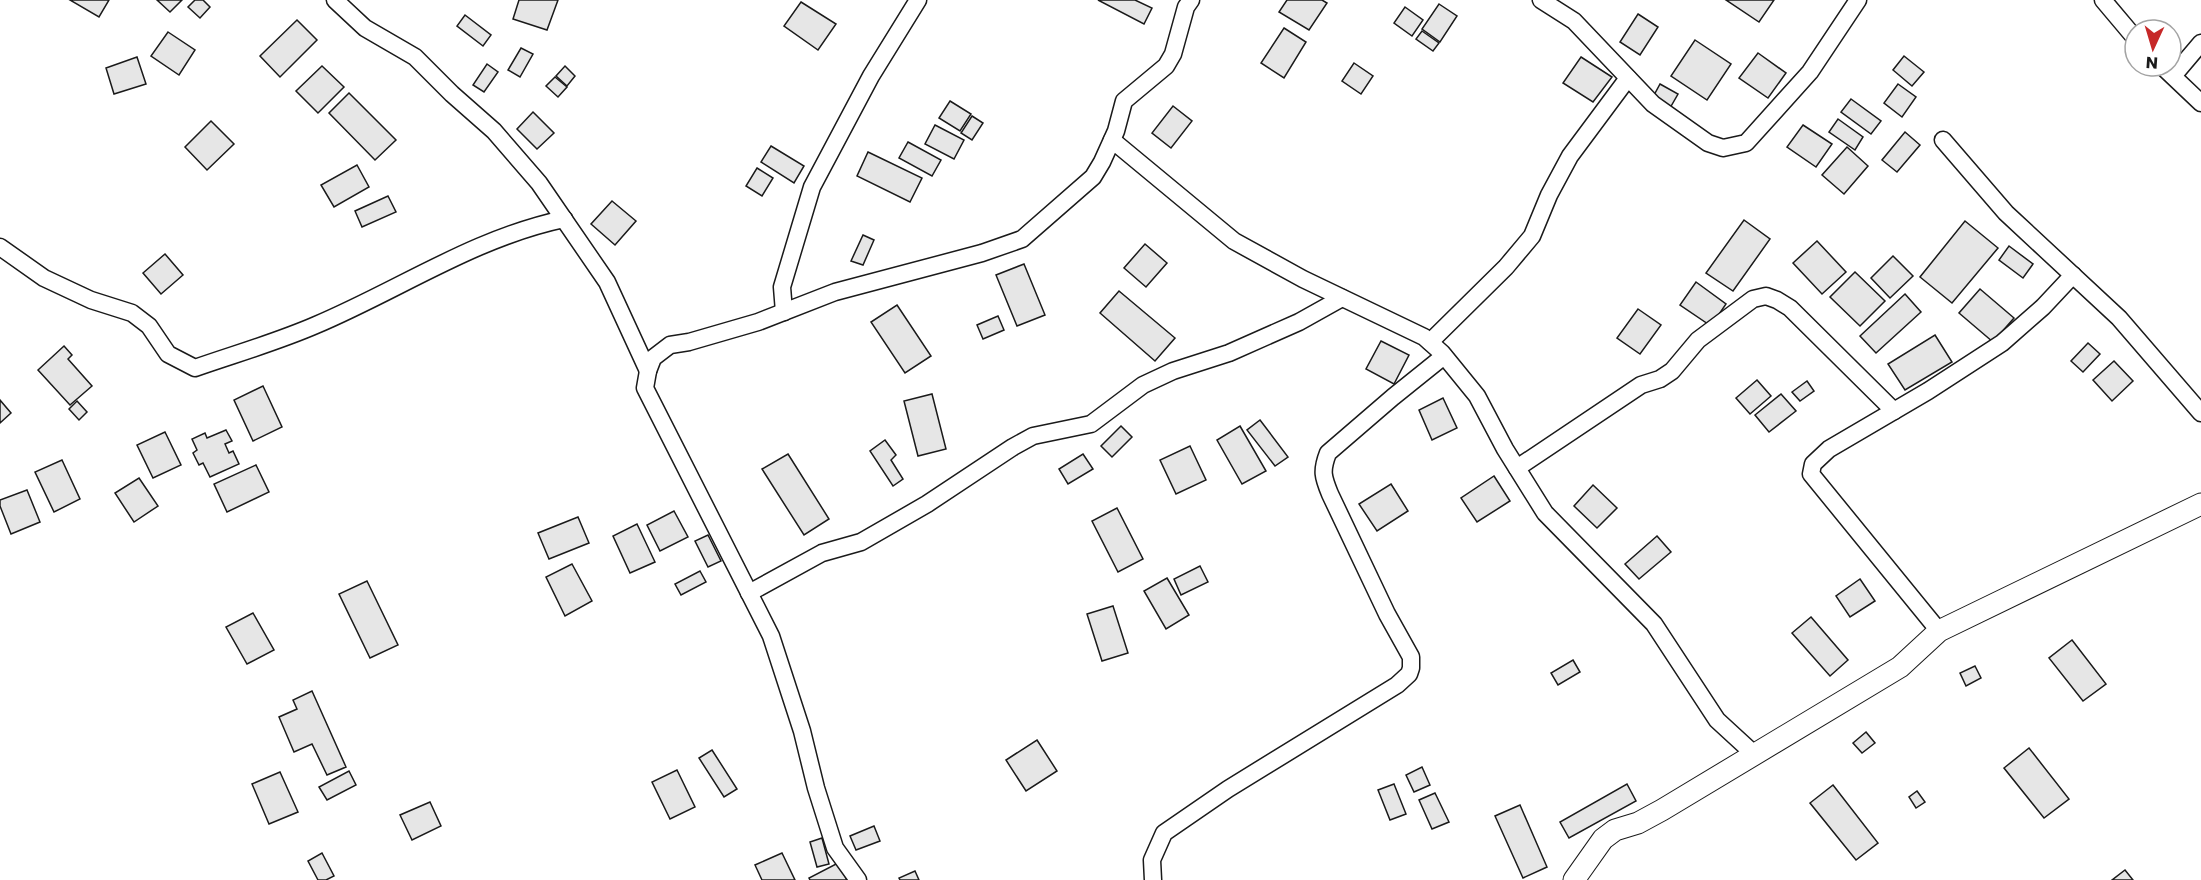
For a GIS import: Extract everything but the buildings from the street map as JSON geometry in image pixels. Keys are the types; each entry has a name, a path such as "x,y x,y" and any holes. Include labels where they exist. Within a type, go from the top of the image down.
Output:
{"street":[{"path":"336,0 365,28 415,57 494,131 539,183 607,282 648,371"},
{"path":"784,312 782,287 812,187 871,76 918,0"},
{"path":"858,880 835,848 816,788 802,731 771,636 645,388 648,371 653,358 670,345 758,322 835,292 982,253 1022,239 1093,177 1112,140 1124,101 1166,66 1173,54 1186,7 1191,0"},
{"path":"1541,0 1574,21 1653,104 1708,143 1723,148 1746,143 1810,72 1858,0"},
{"path":"2103,0 2123,24"},
{"path":"2183,58 2201,43"},
{"path":"1430,342 1506,267 1533,236 1549,195 1570,156 1628,78"},
{"path":"2174,78 2201,103"},
{"path":"1112,140 1234,241 1303,279 1424,337 1430,342 1477,396 1504,449 1545,513 1654,624 1717,720 1754,754"},
{"path":"1943,140 2007,213 2119,318 2201,413"},
{"path":"0,248 44,278 91,300 132,313 149,326 168,354 195,368 315,325 492,240 540,224 564,219"},
{"path":"1939,631 1811,474 1813,464 1829,448 1928,391 2002,343 2043,307 2073,275"},
{"path":"1517,468 1641,385 1660,379 1672,371 1698,340 1747,302 1766,296 1790,308 1894,411"},
{"path":"749,593 822,553 861,542 927,504 1033,436 1091,424 1143,385 1173,371 1228,353 1299,322 1341,298"},
{"path":"1153,880 1152,860 1164,833 1228,789 1397,685 1412,668 1411,657 1364,568 1351,534 1330,494 1323,475 1324,463 1328,453 1444,356"},
{"path":"1574,880 1603,839 1615,830 1638,823 1662,810 1900,667 1939,631 2201,504"}]}
